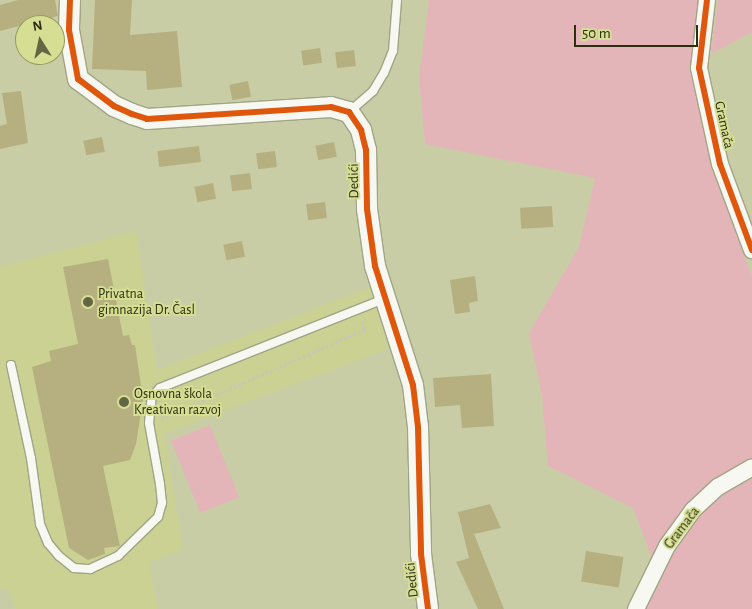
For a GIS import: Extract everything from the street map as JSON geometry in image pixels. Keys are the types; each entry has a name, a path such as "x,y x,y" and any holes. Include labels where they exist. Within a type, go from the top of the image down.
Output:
{"street":[{"path":"70,0 69,30 78,79 114,106 132,114 148,118 331,107 349,112"},
{"name":"Gramača","path":"707,0 699,68 720,164 752,250"},
{"name":"Dedići","path":"349,112 361,130 366,150 367,209 376,266 384,298 403,346 413,385 418,427 422,554 428,609"},
{"name":"Gramača","path":"636,609 666,546 693,510 718,487 752,467"}],"lane":[{"path":"349,112 373,90 384,74 393,51 397,0"},
{"path":"11,365 31,458 40,524 48,543 59,556 74,568 90,570 118,556 158,517 161,494 149,423 152,396 160,388 384,298"}],"path":[{"path":"156,421 365,329 358,310"}],"shaded area":[{"path":"429,0 702,0 691,65 715,176 752,277 752,609 643,609 661,581 633,508 548,466 542,396 529,333 579,247 595,178 425,144 419,78"},
{"path":"718,0 752,0 752,32 711,54"},
{"name":"Osnovna škola Kreativan razvoj","path":"136,231 157,370 371,287 388,349 164,434 183,549 149,563 158,609 15,609 9,589 0,590 0,267"},
{"path":"210,425 239,497 200,513 171,441"}],"building":[{"path":"18,0 55,0 58,15 15,15 15,27 0,31 0,5"},
{"path":"95,0 132,0 130,35 177,31 182,87 147,90 146,71 92,69"},
{"path":"320,48 322,63 303,65 301,51"},
{"path":"354,50 356,66 337,68 335,52"},
{"path":"248,81 251,97 232,100 229,85"},
{"path":"21,91 28,143 0,149 0,126 7,124 2,93"},
{"path":"102,137 105,152 86,155 83,141"},
{"path":"334,142 337,157 318,160 315,146"},
{"path":"199,146 201,162 159,167 157,151"},
{"path":"275,151 277,167 258,169 256,153"},
{"path":"250,173 252,189 232,191 230,175"},
{"path":"213,183 216,199 197,202 194,187"},
{"path":"325,202 327,218 308,220 306,204"},
{"path":"552,206 553,227 521,229 520,208"},
{"path":"242,241 245,257 226,260 223,245"},
{"path":"108,259 123,336 129,335 132,345 135,345 143,399 136,444 130,460 103,466 120,546 104,548 105,554 88,560 69,548 32,367 51,361 49,351 78,344 63,267"},
{"path":"475,276 478,301 469,303 470,312 455,314 450,280"},
{"path":"491,374 494,426 462,428 460,405 435,407 433,378"},
{"path":"490,504 501,528 474,534 504,609 478,609 456,562 469,558 458,512"},
{"path":"586,551 624,557 619,588 581,582"}],"cycle path":[{"path":"70,0 69,30 78,79 114,106 147,119 331,107 349,112 361,130 366,150 367,209 375,266 413,385 418,427 421,554 428,609"},
{"path":"707,0 699,68 720,164 752,250"}],"place":[{"name":"Privatna gimnazija Dr. Časl","path":"88,302"},
{"name":"Osnovna škola Kreativan razvoj","path":"124,402"}]}
